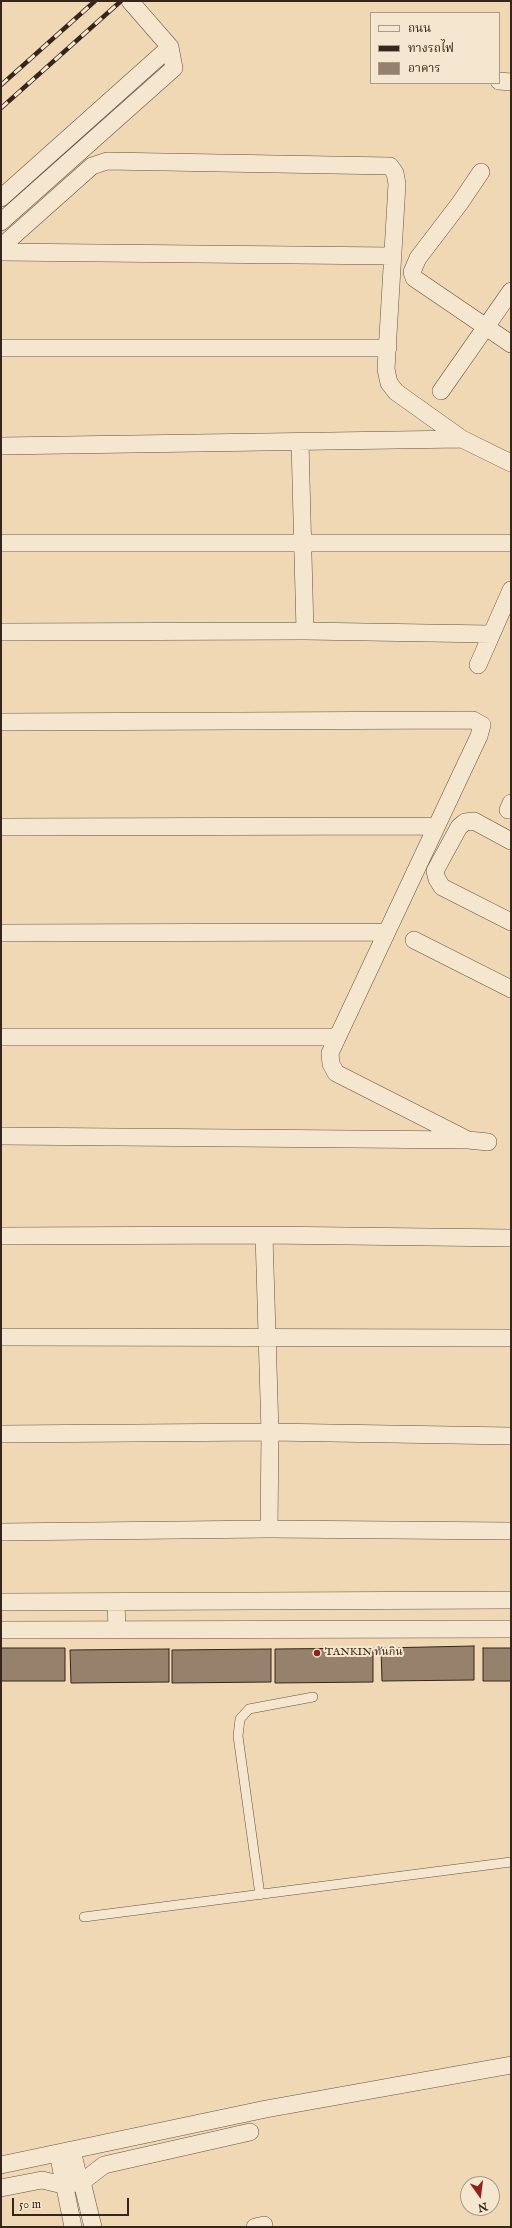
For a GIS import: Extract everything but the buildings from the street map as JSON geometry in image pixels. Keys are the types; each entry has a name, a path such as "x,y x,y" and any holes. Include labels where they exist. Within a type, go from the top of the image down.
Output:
{"street":[{"path":"1,222 174,68 170,46 130,1"},
{"path":"1,198 170,46"},
{"path":"500,81 511,82"},
{"path":"1,247 92,166 107,161 390,166 395,173 397,184 386,369 389,383 396,392 462,439 511,463"},
{"path":"481,172 460,203 418,258 412,272 414,278 511,344"},
{"path":"1,252 393,256"},
{"path":"441,391 511,291"},
{"path":"1,348 388,348"},
{"path":"1,446 462,439"},
{"path":"300,442 305,631"},
{"path":"1,543 511,543"},
{"path":"478,665 490,634 511,590"},
{"path":"1,632 305,631 490,634"},
{"path":"1,722 473,720 482,725 479,736 385,932 330,1053 331,1064 336,1073 468,1140"},
{"path":"511,841 474,822 465,822 459,827 435,871 437,879 442,887 511,922"},
{"path":"1,827 436,826"},
{"path":"1,933 385,932"},
{"path":"414,940 511,989"},
{"path":"1,1037 337,1037"},
{"path":"1,1136 468,1140 488,1142"},
{"path":"264,1235 270,1432 269,1529"},
{"path":"1,1236 264,1235 511,1238"},
{"path":"1,1337 511,1338"},
{"path":"1,1434 270,1432 511,1436"},
{"path":"1,1532 269,1529 511,1531"},
{"path":"1,1602 511,1600"},
{"path":"420,1601 420,1628"},
{"path":"116,1602 116,1630"},
{"path":"1,1630 511,1629"},
{"path":"1,2165 266,2109 511,2065"},
{"path":"1,2188 42,2180 63,2186 82,2182 104,2165 250,2132"},
{"path":"65,2152 82,2182 93,2227"},
{"path":"65,2152 63,2186 73,2227"}],"lane":[{"path":"260,1895 238,1736 240,1719 249,1709 313,1697"},
{"path":"84,1917 511,1862"}],"railway":[{"path":"1,85 95,1"},
{"path":"1,108 121,1"}],"place":[{"name":"TANKIN ทันกิน","path":"317,1653"}]}
